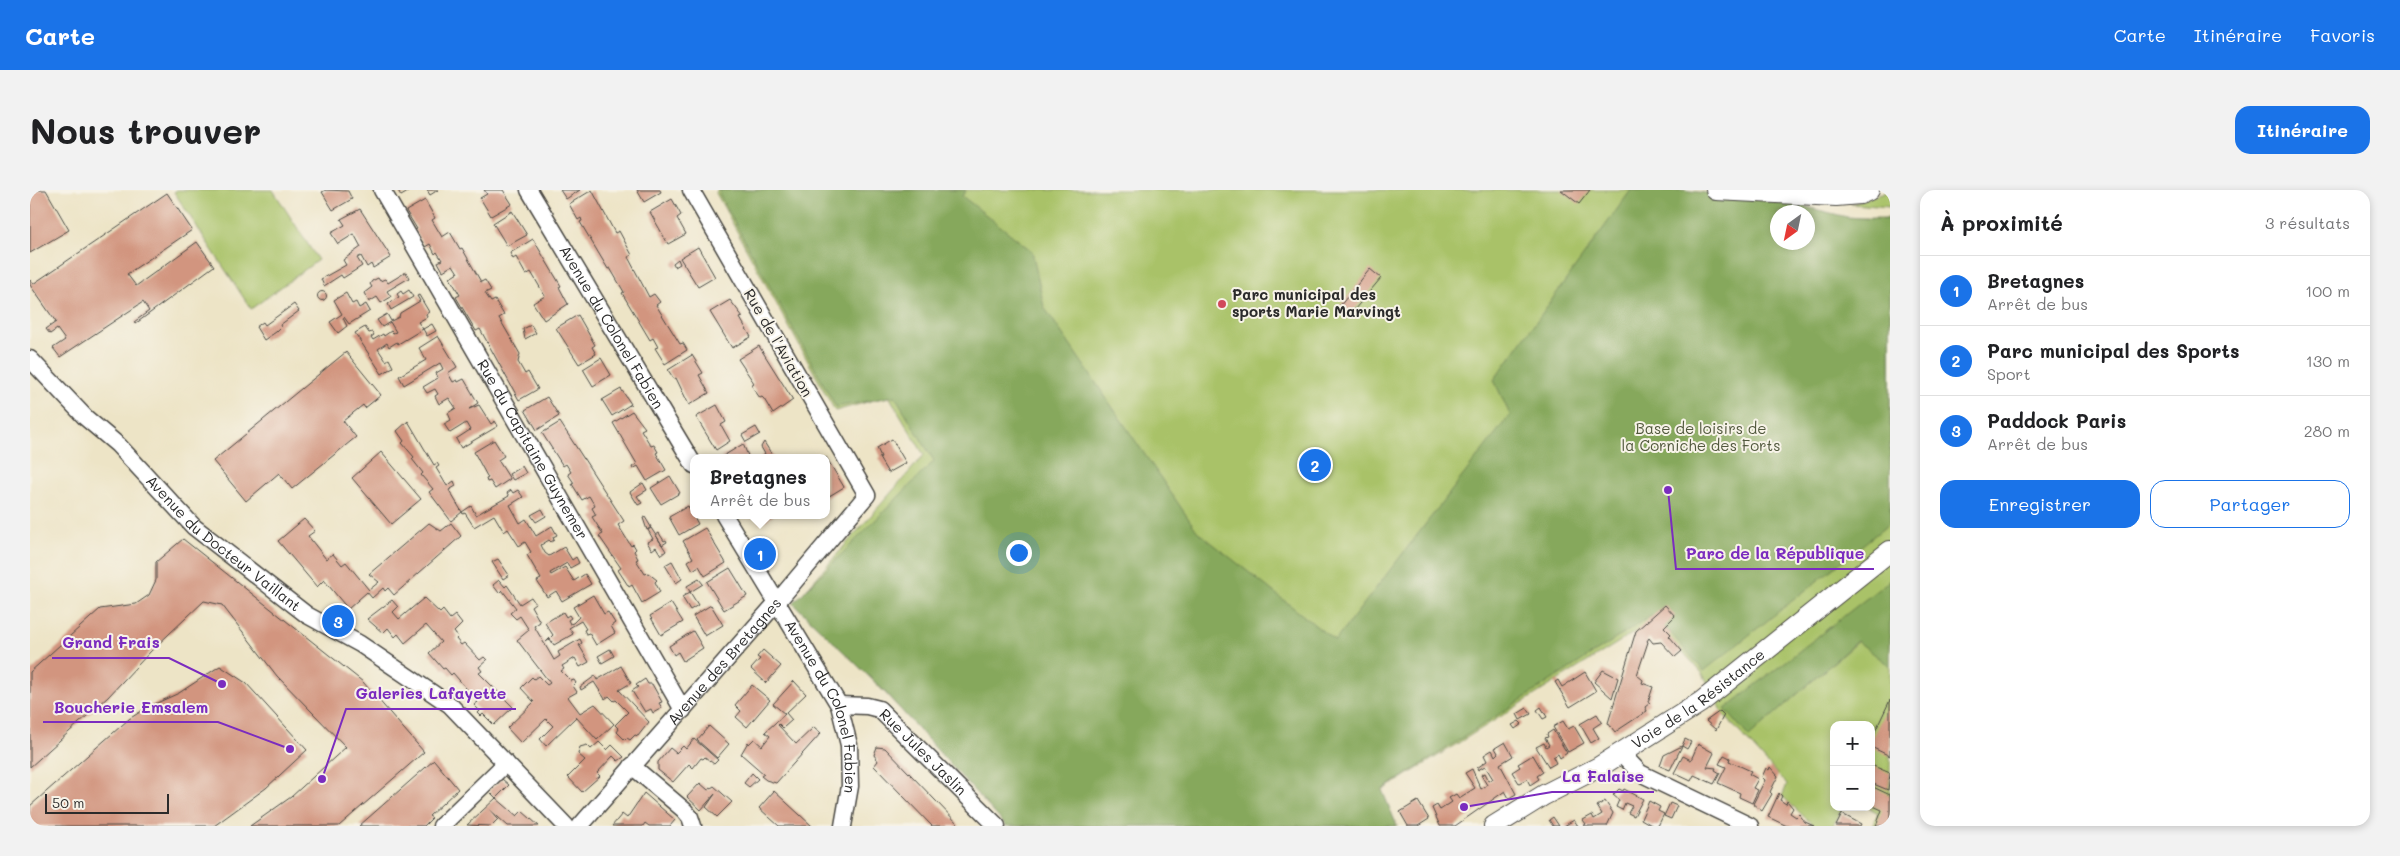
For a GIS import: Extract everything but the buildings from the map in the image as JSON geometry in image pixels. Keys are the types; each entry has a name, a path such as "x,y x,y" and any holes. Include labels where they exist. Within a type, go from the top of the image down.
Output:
{"street":[{"name":"Rue du Capitaine Guynemer","path":"382,190 683,710"},
{"name":"Avenue du Colonel Fabien","path":"529,190 690,458"},
{"name":"Rue de l'Aviation","path":"691,190 867,495"},
{"path":"1716,190 1836,196 1860,194 1869,190"},
{"name":"Avenue du Docteur Vaillant","path":"30,359 86,418 118,445 194,527 307,615 360,644 450,705 566,826"},
{"name":"Avenue des Bretagnes","path":"580,826 778,601 867,495"},
{"name":"Avenue du Colonel Fabien","path":"727,519 778,601 839,705 849,745 850,786 843,826"},
{"name":"Voie de la Résistance","path":"1494,826 1544,795 1621,753 1701,702 1890,551"},
{"name":"Rue Jules Jaslin","path":"839,705 867,706 879,709 954,781 997,826"},
{"path":"1621,753 1640,773 1750,826"},
{"path":"441,826 506,763"},
{"path":"632,766 684,810 690,817 693,825"}],"green space":[{"path":"177,190 273,190 318,260 251,309 174,192"},
{"name":"Base de loisirs de la Corniche des Forts","path":"717,190 1663,190 1770,210 1770,250 1815,250 1815,237 1840,218 1890,218 1890,648 1842,618 1749,736 1858,641 1890,666 1890,826 1872,826 1878,813 1875,811 1875,721 1830,721 1830,811 1841,811 1833,826 1814,826 1782,796 1787,785 1724,715 1703,674 1654,620 1382,791 1397,826 1011,826 797,600 924,455 889,396 835,411 716,193"},
{"name":"Base de loisirs de la Corniche des Forts","path":"720,190 966,190 962,196 1032,251 1044,307 1197,531 1335,641 1510,415 1494,380 1631,190 1683,190 1798,205 1770,205 1770,250 1815,250 1815,209 1847,217 1890,220 1890,523 1704,671 1667,629 1651,616 1382,790 1397,826 1006,826 882,689 793,603 934,461 895,396 836,407 719,194"},
{"path":"1890,190 1890,207 1851,204"},
{"path":"1890,580 1890,666 1857,641 1749,737 1725,709"}],"place":[{"name":"Parc municipal des sports Marie Marvingt","path":"1222,304"},
{"name":"Parc municipal des Sports","path":"1315,465"},
{"name":"Parc de la République","path":"1668,490"},
{"name":"Bretagnes","path":"760,554"},
{"name":"Paddock Paris","path":"338,621"},
{"name":"Grand Frais","path":"222,684"},
{"name":"Boucherie Emsalem","path":"290,749"},
{"name":"Galeries Lafayette","path":"322,779"},
{"name":"La Falaise","path":"1464,807"}]}
